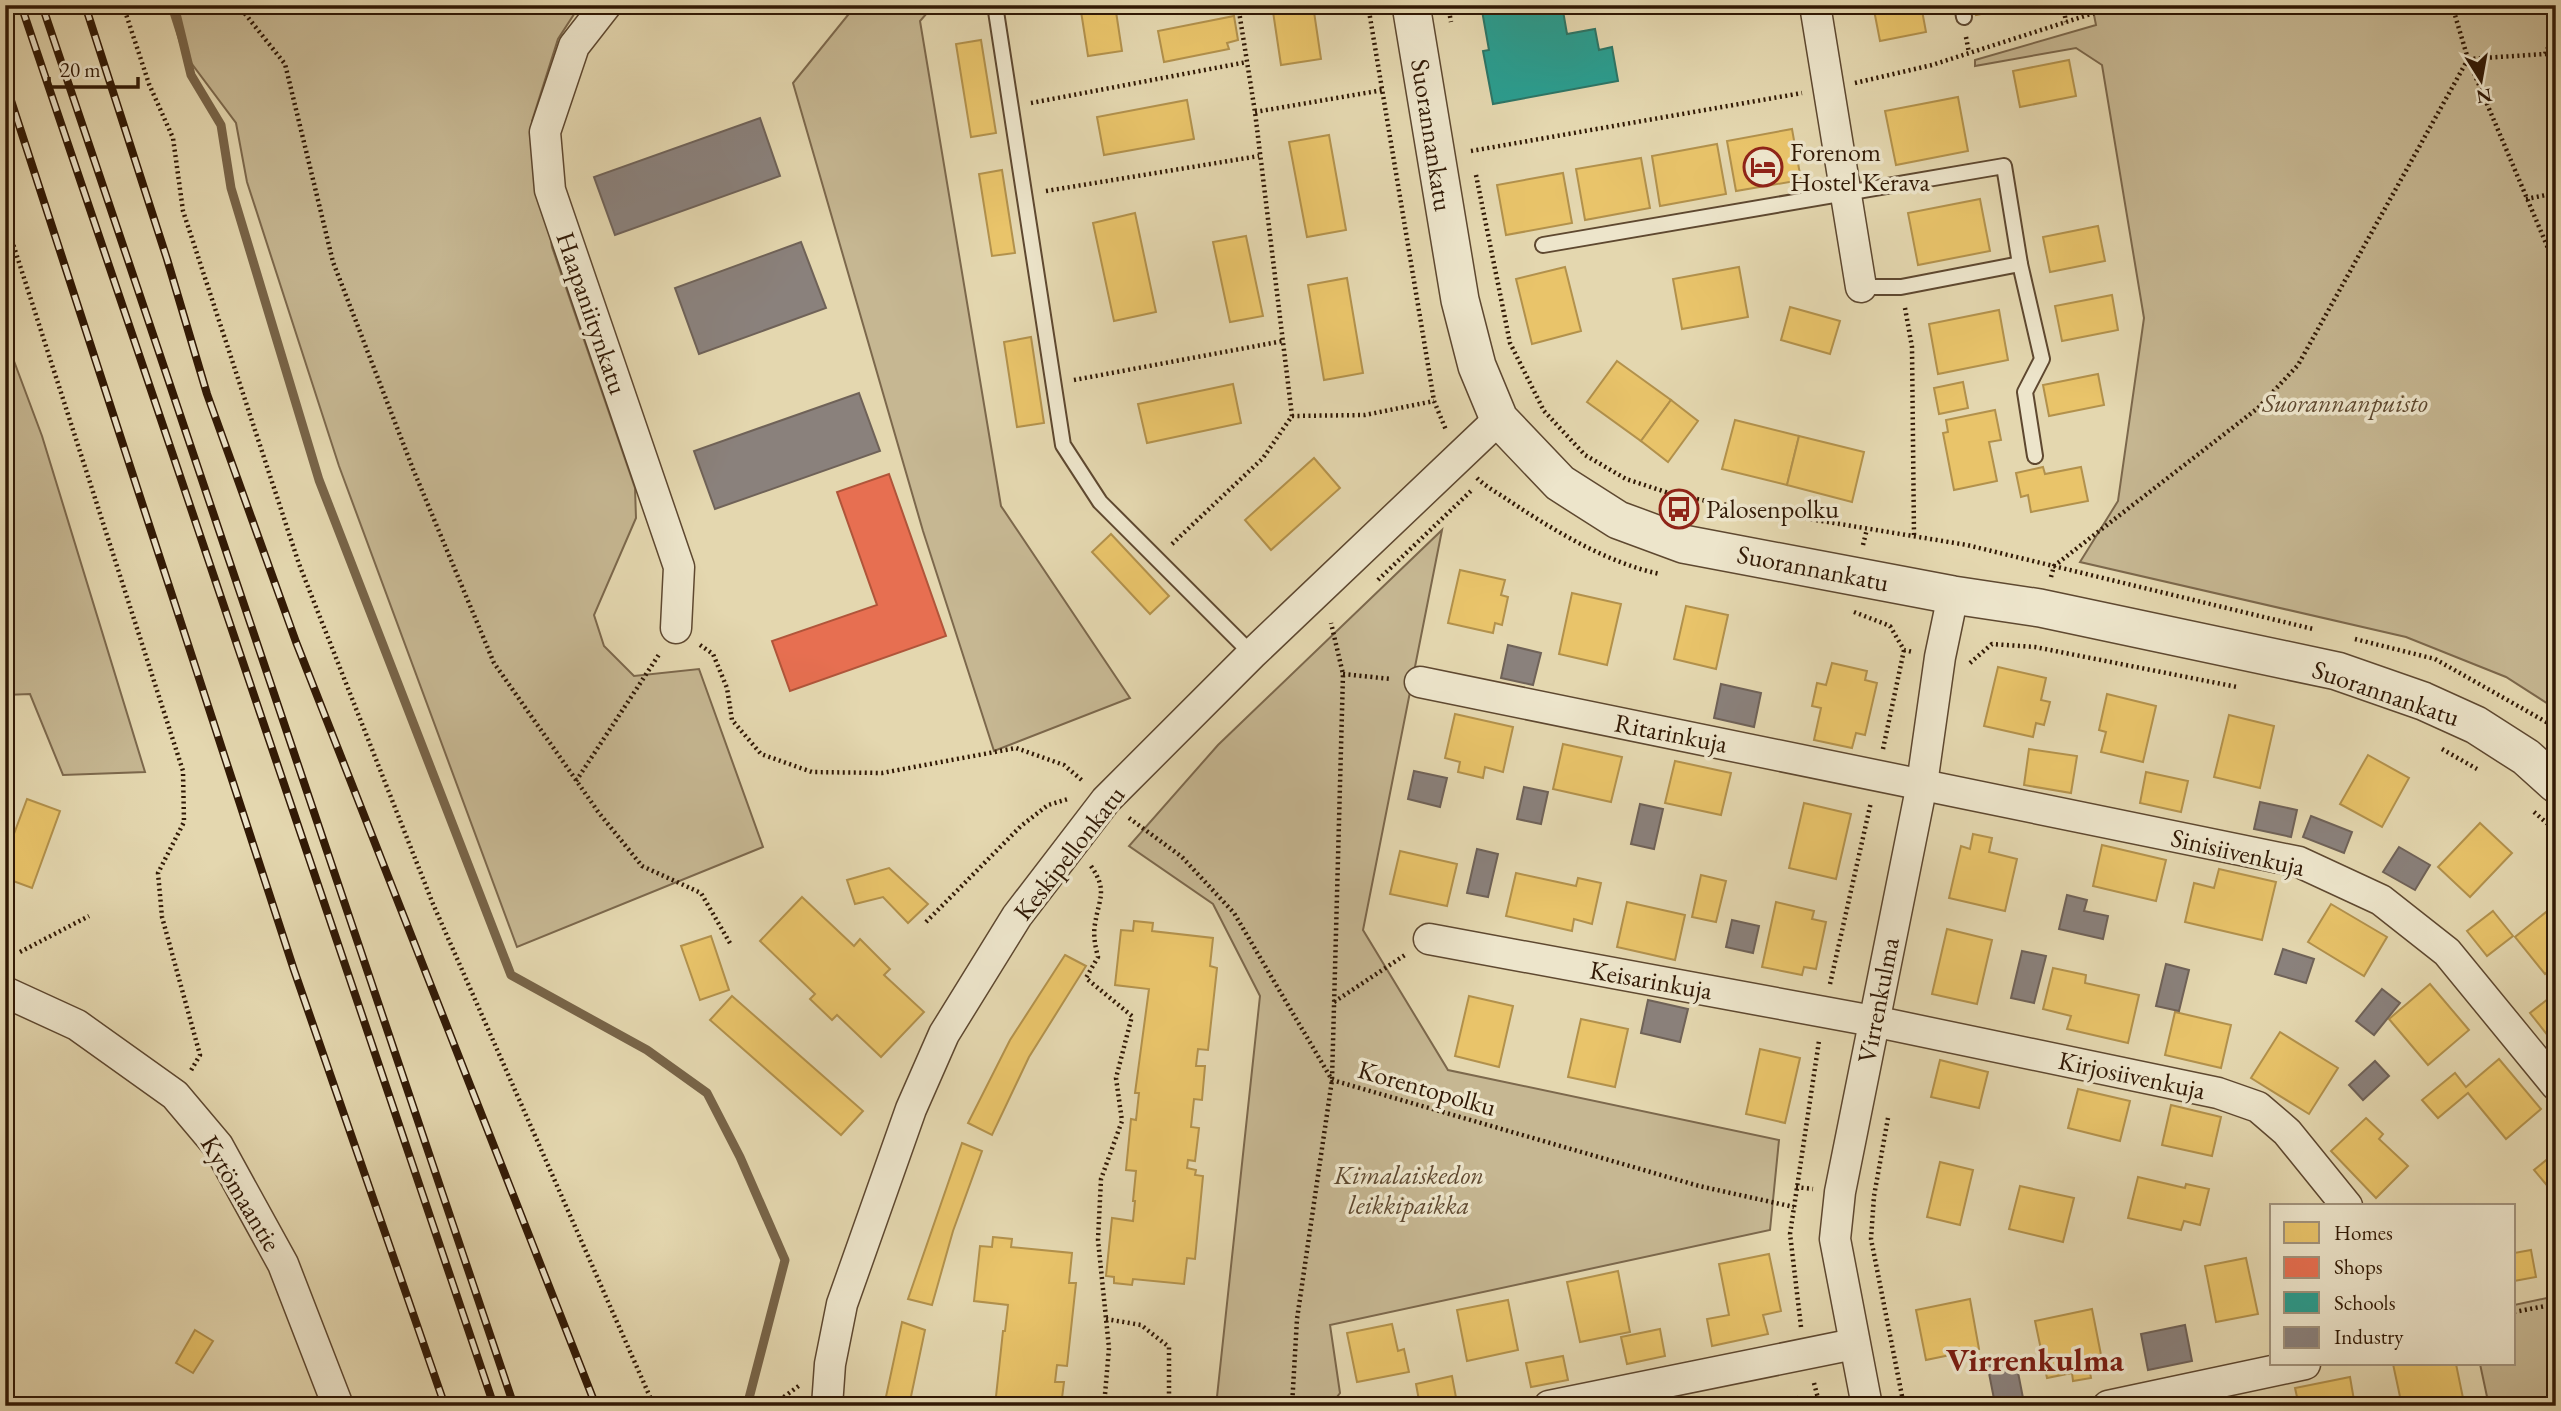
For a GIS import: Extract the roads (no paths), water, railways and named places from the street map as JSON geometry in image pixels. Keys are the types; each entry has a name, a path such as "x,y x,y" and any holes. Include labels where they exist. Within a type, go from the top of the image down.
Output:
{"street":[{"name":"Haapaniitynkatu","path":"606,5 574,46 545,132 550,190 678,568 676,628"},
{"name":"Suorannankatu","path":"1411,5 1460,300 1477,366 1499,419 1560,482 1618,520 1683,544 1953,595 2040,608 2337,671 2423,701 2476,725 2526,757 2556,784"},
{"path":"1815,5 1861,287"},
{"name":"Keskipellonkatu","path":"827,1406 830,1364 842,1304 911,1109 944,1034 1017,916 1107,800 1252,654 1499,419"},
{"name":"Virrenkulma","path":"1867,1406 1835,1239 1840,1192 1922,784 1940,657 1953,595"},
{"name":"Ritarinkuja","path":"1420,682 1922,784"},
{"name":"Sinisiivenkuja","path":"1922,784 2299,862 2381,900 2447,951 2556,1085"},
{"name":"Keisarinkuja","path":"1429,939 1873,1021"},
{"name":"Kytömaantie","path":"5,992 77,1025 175,1095 218,1146 283,1264 338,1406"},
{"name":"Kirjosiivenkuja","path":"1873,1021 2218,1093 2258,1107 2287,1132 2345,1204"},
{"path":"1549,1406 1854,1344"},
{"path":"2108,1406 2296,1366"}],"lane":[{"path":"995,5 1063,445 1100,502 1252,654"},
{"path":"1543,245 2004,166 2020,264 2042,359 2025,391 2035,456"},
{"path":"1861,287 1901,287 2020,264"}],"waterway":[{"path":"174,5 191,75 221,125 231,188 319,480 511,975 647,1050 707,1093 740,1157 785,1260 747,1406"}],"railway":[{"path":"21,5 494,1406"},
{"path":"42,5 514,1406"},
{"path":"85,5 167,259 207,394 296,642 596,1406"},
{"path":"5,82 294,970 445,1406"}],"place":[{"name":"Forenom Hostel Kerava","path":"1763,167"},
{"name":"Palosenpolku","path":"1679,509"}],"district":[{"name":"Virrenkulma","path":"2035,1359"}],"park label":[{"name":"Suorannanpuisto","path":"2345,403"},
{"name":"Kimalaiskedon leikkipaikka","path":"1409,1190"}]}
